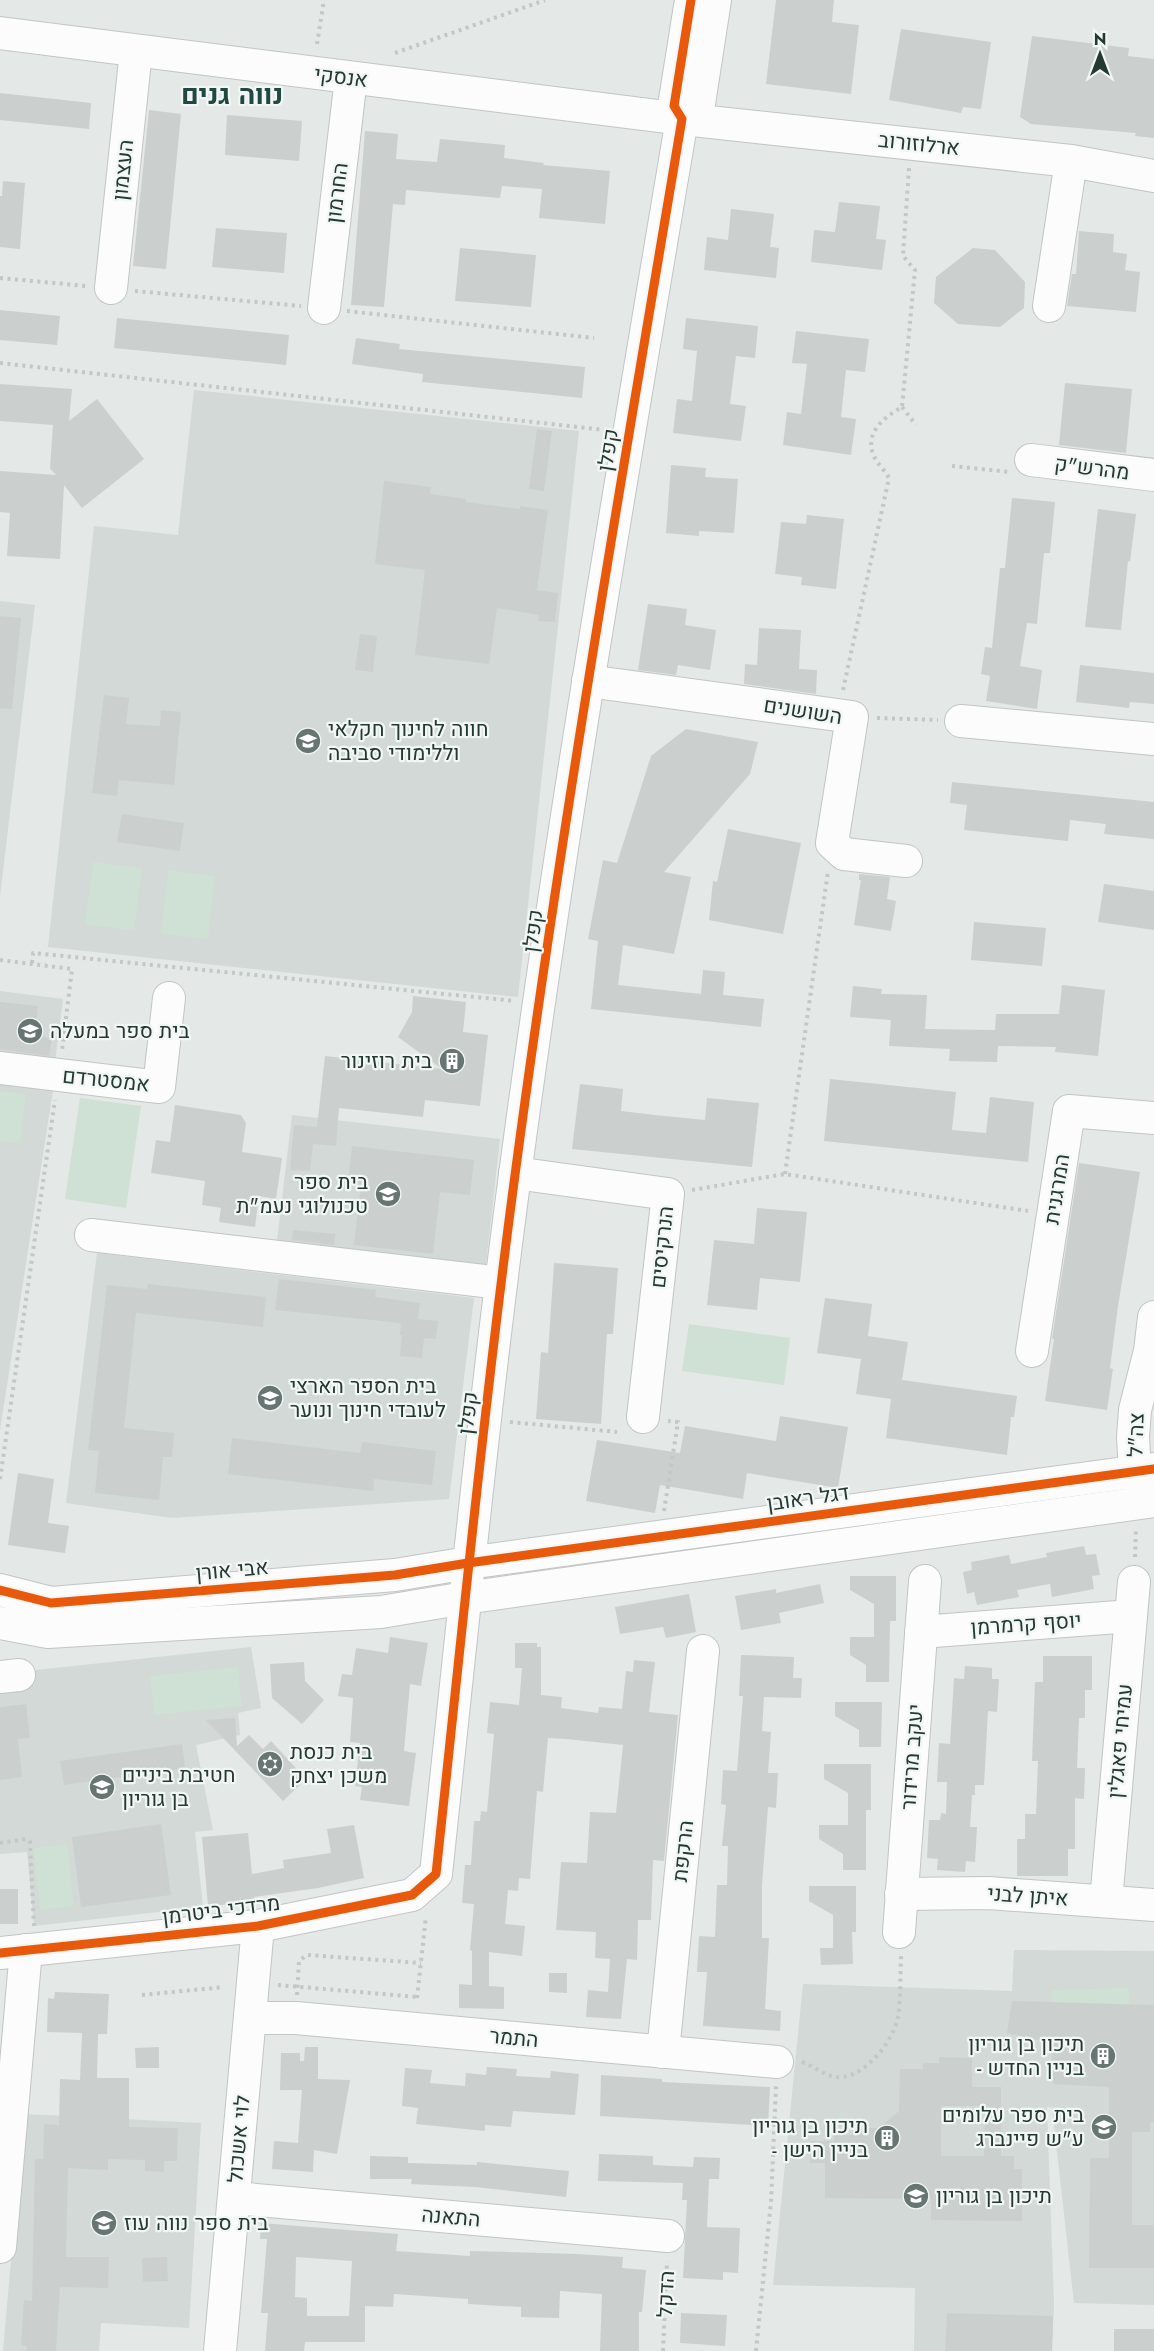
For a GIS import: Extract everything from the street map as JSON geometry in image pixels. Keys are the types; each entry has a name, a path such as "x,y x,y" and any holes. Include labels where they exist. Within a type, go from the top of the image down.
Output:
{"street":[{"name":"קפלן","path":"429,1880 516,1173 588,681 682,119 674,106 691,0"},
{"path":"682,119 698,110 715,0"},
{"name":"אנסקי","path":"0,33 682,119"},
{"name":"העצמון","path":"111,288 136,51"},
{"name":"החרמון","path":"324,308 351,78"},
{"name":"ארלוזורוב","path":"682,119 1071,160 1154,176"},
{"path":"1050,306 1071,160"},
{"name":"מהרש\"ק","path":"1024,467 1154,475"},
{"name":"השושנים","path":"588,681 845,716 832,843"},
{"path":"961,721 1154,739"},
{"path":"832,843 844,854 906,861"},
{"name":"אמסטרדם","path":"0,1068 159,1087 169,998"},
{"name":"המרגנית","path":"1032,1351 1069,1111 1154,1118"},
{"name":"הנרקיסים","path":"516,1173 668,1194 630,1424"},
{"path":"91,1235 501,1283"},
{"name":"צה\"ל","path":"1147,1489 1133,1437 1134,1410 1149,1351 1154,1317"},
{"name":"צה\"ל","path":"1149,1351 1154,1407"},
{"path":"0,1623 48,1632 381,1612 1147,1489"},
{"name":"דגל ראובן","path":"468,1563 660,1536 1147,1489"},
{"name":"אבי אורן","path":"0,1590 51,1603 395,1575 468,1563"},
{"name":"יעקב מרידור","path":"899,1932 925,1581"},
{"name":"עמיחי פאגלין","path":"1106,1901 1134,1582"},
{"name":"יוסף קרמרמן","path":"921,1632 1131,1616"},
{"name":"הרקפת","path":"663,2052 704,1651"},
{"name":"מרדכי ביטרמן","path":"20,1950 258,1926 412,1895 429,1880"},
{"name":"איתן לבני","path":"901,1894 988,1893 1154,1905"},
{"name":"לוי אשכול","path":"220,2351 258,1926"},
{"path":"0,2247 3,2175 20,1950"},
{"name":"התמר","path":"250,2018 296,2018 777,2062"},
{"name":"התאנה","path":"234,2198 669,2236"}],"path":[{"path":"317,44 324,0"},
{"path":"395,53 545,0"},
{"path":"910,144 903,256 915,270 902,407 916,425"},
{"path":"0,278 324,308 594,338"},
{"path":"0,363 629,433"},
{"path":"902,407 876,425 873,437 873,450 877,461 889,478 845,716 961,721"},
{"path":"951,466 1024,467"},
{"path":"785,1174 832,843"},
{"path":"32,963 33,953 540,1004"},
{"path":"0,960 72,969 59,1075 0,1479"},
{"path":"668,1194 785,1174 1052,1215"},
{"path":"485,1419 630,1424"},
{"path":"660,1536 678,1422"},
{"path":"1134,1582 1147,1489"},
{"path":"0,1843 26,1839 30,1842 34,1904 20,1950"},
{"path":"414,2029 429,1880"},
{"path":"756,2351 771,2202 777,2062 804,2062 821,2073 836,2077 861,2072 867,2066 892,2034 898,2018 901,1955 899,1932"},
{"path":"296,2018 299,1961 307,1955 421,1963"},
{"path":"275,1985 417,1997"},
{"path":"142,1995 224,1987"}],"shaded area":[{"name":"חווה לחינוך חקלאי וללימודי סביבה","path":"194,390 579,431 518,997 48,947 94,526 178,535"},
{"path":"0,601 35,605 0,896"},
{"name":"בית ספר במעלה","path":"0,991 63,999 54,1070 0,1063"},
{"path":"0,1077 54,1084 0,1430"},
{"name":"בית ספר טכנולוגי נעמ\"ת","path":"292,1115 500,1139 485,1273 276,1249"},
{"name":"בית הספר הארצי לעובדי חינוך ונוער","path":"97,1253 474,1298 449,1499 172,1518 66,1503"},
{"name":"חטיבת ביניים בן גוריון","path":"251,1647 261,1708 238,1713 240,1735 196,1745 213,1830 195,1832 203,1907 34,1926 27,1852 0,1854 0,1694 23,1691 36,1670"},
{"name":"תיכון בן גוריון","path":"1014,1950 1154,1951 1154,2305 1074,2303 1052,2107 1047,2107 1054,2304 1052,2351 914,2351 915,2288 773,2285 803,1984 1012,1991"},
{"name":"בית ספר נווה עוז","path":"24,2114 201,2123 189,2328 101,2323 99,2351 3,2351"}],"green space":[{"path":"93,862 142,868 134,930 85,925"},
{"path":"168,870 215,876 208,939 161,934"},
{"path":"0,1091 26,1094 20,1143 0,1141"},
{"path":"80,1098 141,1106 126,1208 65,1199"},
{"path":"689,1324 790,1338 784,1385 682,1371"},
{"path":"238,1667 242,1706 154,1715 150,1676"},
{"path":"67,1844 74,1906 40,1910 33,1848"},
{"path":"1129,1988 1130,2025 1053,2028 1052,1990"}],"building":[{"path":"776,0 834,0 832,22 859,25 851,94 766,84"},
{"path":"901,29 991,42 981,109 963,107 961,113 889,100"},
{"path":"1032,36 1129,48 1128,56 1154,59 1154,138 1135,136 1136,133 1031,124 1020,117"},
{"path":"0,93 91,103 89,129 0,120"},
{"path":"149,110 181,114 166,269 133,266"},
{"path":"227,115 302,121 299,161 225,155"},
{"path":"365,131 398,134 396,159 437,162 440,139 505,145 504,158 544,163 543,165 610,171 605,224 539,218 542,189 502,186 500,198 406,190 405,205 393,204 384,307 351,305"},
{"path":"3,181 25,183 20,249 0,247 0,196 2,196"},
{"path":"839,202 880,206 876,239 886,240 882,270 811,262 814,230 835,232"},
{"path":"731,209 774,214 770,247 779,248 776,278 704,270 707,237 728,240"},
{"path":"216,228 287,233 284,273 212,267"},
{"path":"1079,231 1114,234 1113,252 1127,254 1125,270 1140,272 1136,312 1067,306 1072,274 1076,274"},
{"path":"460,248 536,255 531,307 455,301"},
{"path":"973,248 995,250 1025,282 1024,308 1000,327 958,324 934,303 936,277"},
{"path":"0,310 60,316 57,345 0,340"},
{"path":"117,318 289,335 286,365 114,348"},
{"path":"686,318 758,326 755,358 736,356 730,404 746,406 741,441 673,433 677,399 692,401 697,351 683,349"},
{"path":"796,331 869,339 865,372 846,370 841,417 856,419 851,455 783,445 787,412 801,414 807,364 792,363"},
{"path":"356,338 400,344 399,349 585,367 582,398 422,382 423,374 352,364"},
{"path":"1065,383 1132,389 1126,453 1059,445"},
{"path":"0,384 72,389 69,421 97,399 144,459 82,508 64,485 60,559 7,556 10,513 0,512 0,471 56,475 50,468 53,425 0,421"},
{"path":"537,429 552,431 544,491 529,489"},
{"path":"671,465 706,468 705,477 738,479 734,533 699,531 699,536 666,533"},
{"path":"384,481 431,487 430,494 466,499 466,502 548,510 537,590 558,593 555,622 538,621 539,615 497,608 489,664 415,655 425,570 375,564"},
{"path":"1012,498 1055,502 1050,553 1044,553 1037,624 1027,623 1020,666 1042,670 1037,709 986,701 990,676 981,674 985,647 992,648 1000,568 1005,568"},
{"path":"1098,509 1136,514 1130,562 1128,561 1121,630 1085,627"},
{"path":"807,515 844,519 836,589 801,585 802,577 775,574 781,522 806,524"},
{"path":"648,604 687,609 685,625 716,630 710,670 678,665 676,675 638,670"},
{"path":"0,616 21,618 12,709 0,708"},
{"path":"759,628 801,630 799,669 817,670 816,694 744,684 745,664 757,665"},
{"path":"360,634 377,636 373,672 355,670"},
{"path":"1080,665 1154,673 1154,704 1130,702 1129,708 1076,702"},
{"path":"104,695 129,698 126,724 160,726 161,710 181,712 174,785 119,780 117,796 92,793"},
{"path":"686,729 758,742 750,774 664,872 691,877 674,954 623,945 618,985 701,994 703,970 725,972 723,995 764,999 761,1027 591,1009 598,941 588,939 603,860 617,863 651,756"},
{"path":"952,782 1154,802 1154,839 1104,834 1106,824 1070,820 1068,841 964,830 967,805 950,803"},
{"path":"122,814 184,823 180,851 117,842"},
{"path":"728,829 801,843 783,934 709,920 713,881 717,882"},
{"path":"859,874 890,877 887,899 896,901 891,931 854,925 861,880 859,880"},
{"path":"1104,884 1154,891 1154,930 1098,922"},
{"path":"974,922 1046,928 1042,966 971,960"},
{"path":"1062,985 1105,990 1098,1056 1055,1052 1056,1047 998,1046 997,1062 949,1061 950,1049 889,1046 891,1020 850,1017 853,986 882,989 881,994 927,995 925,1029 995,1030 996,1014 1059,1014"},
{"name":"בית רוזינור","path":"413,996 466,1002 463,1032 488,1035 480,1106 425,1100 423,1117 339,1108 336,1146 313,1144 310,1171 290,1170 294,1125 317,1127 325,1056 442,1069 398,1037 412,1012"},
{"path":"0,1002 38,1006 35,1036 52,1038 49,1056 0,1049"},
{"path":"830,1079 956,1092 952,1130 986,1133 990,1097 1034,1102 1028,1162 824,1141"},
{"path":"580,1084 623,1089 621,1111 655,1115 705,1120 707,1098 759,1103 752,1167 572,1149"},
{"path":"175,1105 241,1115 246,1123 242,1152 282,1158 276,1199 259,1196 255,1227 219,1222 221,1208 202,1205 205,1181 151,1173 156,1140 170,1142"},
{"path":"352,1146 474,1160 470,1195 440,1192 433,1254 354,1245 361,1184 348,1182"},
{"path":"1079,1163 1140,1172 1118,1306 1107,1410 1045,1401 1054,1339 1052,1339"},
{"path":"757,1208 807,1212 800,1282 760,1278 757,1310 707,1305 714,1240 754,1244"},
{"path":"293,1230 335,1234 334,1245 292,1240"},
{"path":"554,1263 618,1268 613,1334 607,1334 601,1424 536,1419 541,1352 548,1353"},
{"path":"279,1279 376,1290 375,1297 420,1303 418,1319 438,1321 436,1339 424,1338 422,1358 400,1356 401,1323 275,1310"},
{"path":"148,1284 266,1297 263,1327 136,1313 124,1428 174,1433 172,1457 163,1457 159,1500 95,1493 99,1451 88,1450 107,1285 147,1289"},
{"path":"825,1298 872,1304 868,1336 908,1342 902,1380 1017,1396 1014,1417 1011,1417 1007,1455 886,1438 891,1399 856,1394 861,1359 817,1353"},
{"path":"780,1416 848,1427 838,1488 747,1473 743,1499 660,1485 655,1513 586,1501 597,1440 680,1453 685,1426 776,1441"},
{"path":"232,1438 360,1453 362,1442 436,1451 432,1485 374,1479 373,1491 228,1474"},
{"path":"18,1473 54,1479 48,1523 69,1526 65,1553 8,1545"},
{"path":"1084,1546 1086,1555 1096,1554 1100,1575 1092,1576 1094,1589 1052,1597 1050,1584 1017,1590 1019,1597 977,1605 974,1592 967,1594 963,1572 972,1570 971,1562 1009,1555 1011,1564 1047,1557 1046,1553"},
{"path":"850,1576 896,1576 896,1621 890,1621 889,1682 866,1682 866,1665 850,1655 850,1637 874,1637 874,1604 850,1590"},
{"path":"820,1584 824,1603 779,1613 781,1623 741,1630 735,1596 776,1589 776,1593"},
{"path":"689,1594 696,1632 666,1638 663,1627 620,1634 615,1607"},
{"path":"390,1637 428,1643 421,1686 410,1684 404,1751 416,1753 409,1806 360,1800 362,1787 355,1786 360,1743 350,1742 353,1698 338,1696 342,1674 352,1675 356,1648 388,1653"},
{"path":"515,1643 537,1643 537,1647 541,1647 541,1695 562,1697 561,1708 598,1713 599,1707 622,1709 626,1671 633,1672 634,1660 655,1662 649,1712 678,1715 664,1861 653,1860 651,1920 638,1920 637,1960 627,1959 621,2019 586,2017 588,1990 608,1992 610,1959 595,1958 596,1932 556,1930 561,1862 587,1863 590,1812 616,1813 623,1745 566,1739 548,1738 543,1792 537,1791 530,1879 519,1878 518,1891 508,1890 505,1924 525,1926 522,1956 489,1952 489,1986 504,1987 504,2009 459,2008 459,1984 472,1985 472,1951 470,1950 474,1904 462,1903 465,1865 471,1865 474,1821 480,1821 481,1811 487,1812 494,1734 487,1733 490,1702 519,1705 522,1668 515,1668"},
{"path":"741,1655 794,1657 793,1678 802,1678 801,1698 764,1697 762,1731 771,1732 768,1773 778,1773 776,1808 768,1807 762,1885 762,1938 769,1938 765,2009 781,2011 780,2031 703,2026 707,1972 697,1972 699,1936 715,1937 717,1885 727,1885 728,1846 722,1846 726,1805 721,1804 723,1770 737,1771 743,1696 739,1696"},
{"path":"1043,1656 1092,1656 1092,1690 1085,1690 1085,1718 1079,1718 1077,1768 1085,1768 1084,1799 1075,1798 1075,1849 1068,1849 1068,1876 1017,1876 1017,1839 1025,1839 1025,1814 1036,1814 1038,1761 1032,1761 1035,1682 1043,1682"},
{"path":"304,1662 305,1681 324,1700 302,1724 272,1698 270,1664"},
{"path":"965,1666 992,1668 992,1679 999,1679 997,1712 988,1711 984,1785 975,1785 975,1795 972,1795 970,1827 977,1827 975,1862 966,1861 965,1872 937,1870 938,1859 927,1858 929,1820 940,1820 941,1813 946,1814 947,1782 937,1782 939,1743 950,1744 954,1678 964,1679"},
{"path":"835,1702 882,1702 881,1747 859,1747 859,1730 835,1716"},
{"path":"26,1704 30,1738 18,1739 22,1777 0,1780 0,1707"},
{"name":"בית כנסת משכן יצחק","path":"235,1718 237,1746 249,1735 263,1749 271,1741 306,1779 283,1801 206,1720"},
{"path":"182,1744 185,1768 64,1785 60,1761"},
{"path":"824,1764 871,1764 871,1810 866,1810 866,1870 843,1870 843,1854 819,1839 819,1825 848,1825 848,1793 824,1779"},
{"path":"161,1824 171,1895 81,1907 72,1837"},
{"path":"354,1825 364,1878 318,1888 254,1897 255,1902 208,1906 202,1837 248,1833 252,1874 284,1868 283,1860 331,1853 327,1829"},
{"path":"809,1886 856,1886 856,1932 852,1932 853,1964 821,1965 820,1948 833,1948 833,1915 809,1901"},
{"path":"0,1889 18,1889 18,1924 0,1924"},
{"path":"549,1973 567,1973 567,1993 549,1992"},
{"path":"55,1992 109,1994 107,2034 98,2034 97,2078 129,2078 129,2127 178,2128 177,2161 164,2161 164,2172 145,2171 145,2160 108,2159 108,2170 68,2168 66,2257 109,2257 108,2288 60,2287 56,2351 26,2351 27,2346 21,2346 24,2300 32,2301 35,2159 43,2159 44,2124 59,2125 60,2079 80,2080 82,2033 47,2032 48,1998 54,1999"},
{"path":"1012,2001 1154,2005 1154,2122 1150,2122 1150,2132 1132,2132 1132,2225 1154,2225 1154,2268 1089,2268 1090,2158 1109,2158 1109,2087 1053,2084 1051,2043 1007,2033"},
{"path":"159,2047 159,2068 136,2068 135,2048"},
{"path":"305,2047 318,2047 318,2079 350,2080 337,2154 314,2150 313,2172 272,2169 274,2141 298,2143 302,2090 280,2090 281,2053 300,2053 300,2061 304,2061"},
{"name":"תיכון בן גוריון - בניין הישן","path":"939,2057 972,2058 972,2087 1001,2087 1001,2156 1014,2156 1014,2169 1022,2169 1022,2221 931,2220 931,2199 825,2198 825,2163 810,2163 810,2141 834,2141 834,2135 852,2135 852,2128 879,2128 899,2111 900,2069 923,2069 923,2063 939,2063","holes":["941,2106 985,2106 984,2156 941,2156"]},
{"path":"487,2067 517,2069 516,2076 550,2078 551,2071 579,2074 575,2115 513,2111 511,2127 485,2125 485,2131 416,2124 418,2108 402,2106 405,2068 432,2070 430,2083 465,2086 466,2073 486,2075"},
{"path":"601,2075 662,2079 662,2082 770,2087 768,2126 600,2116"},
{"path":"599,2154 653,2156 653,2165 693,2167 694,2157 720,2158 719,2179 709,2179 707,2227 740,2228 738,2273 723,2272 723,2280 683,2278 687,2200 682,2200 683,2183 598,2181"},
{"path":"370,2156 408,2157 408,2163 477,2165 477,2162 569,2171 566,2197 475,2187 411,2184 412,2179 370,2179"},
{"path":"261,2223 398,2234 396,2251 470,2256 470,2251 623,2257 622,2268 646,2270 642,2312 639,2312 639,2351 600,2351 602,2294 560,2291 559,2318 521,2317 521,2307 468,2304 468,2299 394,2294 393,2307 365,2306 365,2342 305,2342 304,2351 265,2351 268,2313 261,2313 267,2239 260,2239","holes":["296,2257 352,2261 349,2316 307,2316 307,2298 295,2297"]},
{"path":"167,2257 168,2281 143,2282 142,2258"},
{"path":"681,2313 727,2315 725,2346 680,2343"},
{"path":"947,2313 1053,2316 1052,2351 945,2351"},
{"path":"1114,2329 1154,2329 1154,2351 1114,2351"}],"cycle path":[{"path":"0,1953 258,1926 412,1895 436,1874 483,1437 533,1042 573,778 682,119 674,106 691,0"},
{"path":"0,1590 51,1603 395,1575 1154,1469"}],"place":[{"name":"חווה לחינוך חקלאי וללימודי סביבה","path":"308,741"},
{"name":"בית ספר במעלה","path":"30,1031"},
{"name":"בית רוזינור","path":"452,1061"},
{"name":"בית ספר טכנולוגי נעמ\"ת","path":"388,1194"},
{"name":"בית הספר הארצי לעובדי חינוך ונוער","path":"270,1398"},
{"name":"בית כנסת משכן יצחק","path":"270,1764"},
{"name":"חטיבת ביניים בן גוריון","path":"102,1787"},
{"name":"תיכון בן גוריון - בניין החדש","path":"1103,2056"},
{"name":"בית ספר עלומים ע\"ש פיינברג","path":"1104,2127"},
{"name":"תיכון בן גוריון - בניין הישן","path":"887,2138"},
{"name":"תיכון בן גוריון","path":"916,2196"},
{"name":"בית ספר נווה עוז","path":"104,2223"}],"district":[{"name":"נווה גנים","path":"232,94"}]}
